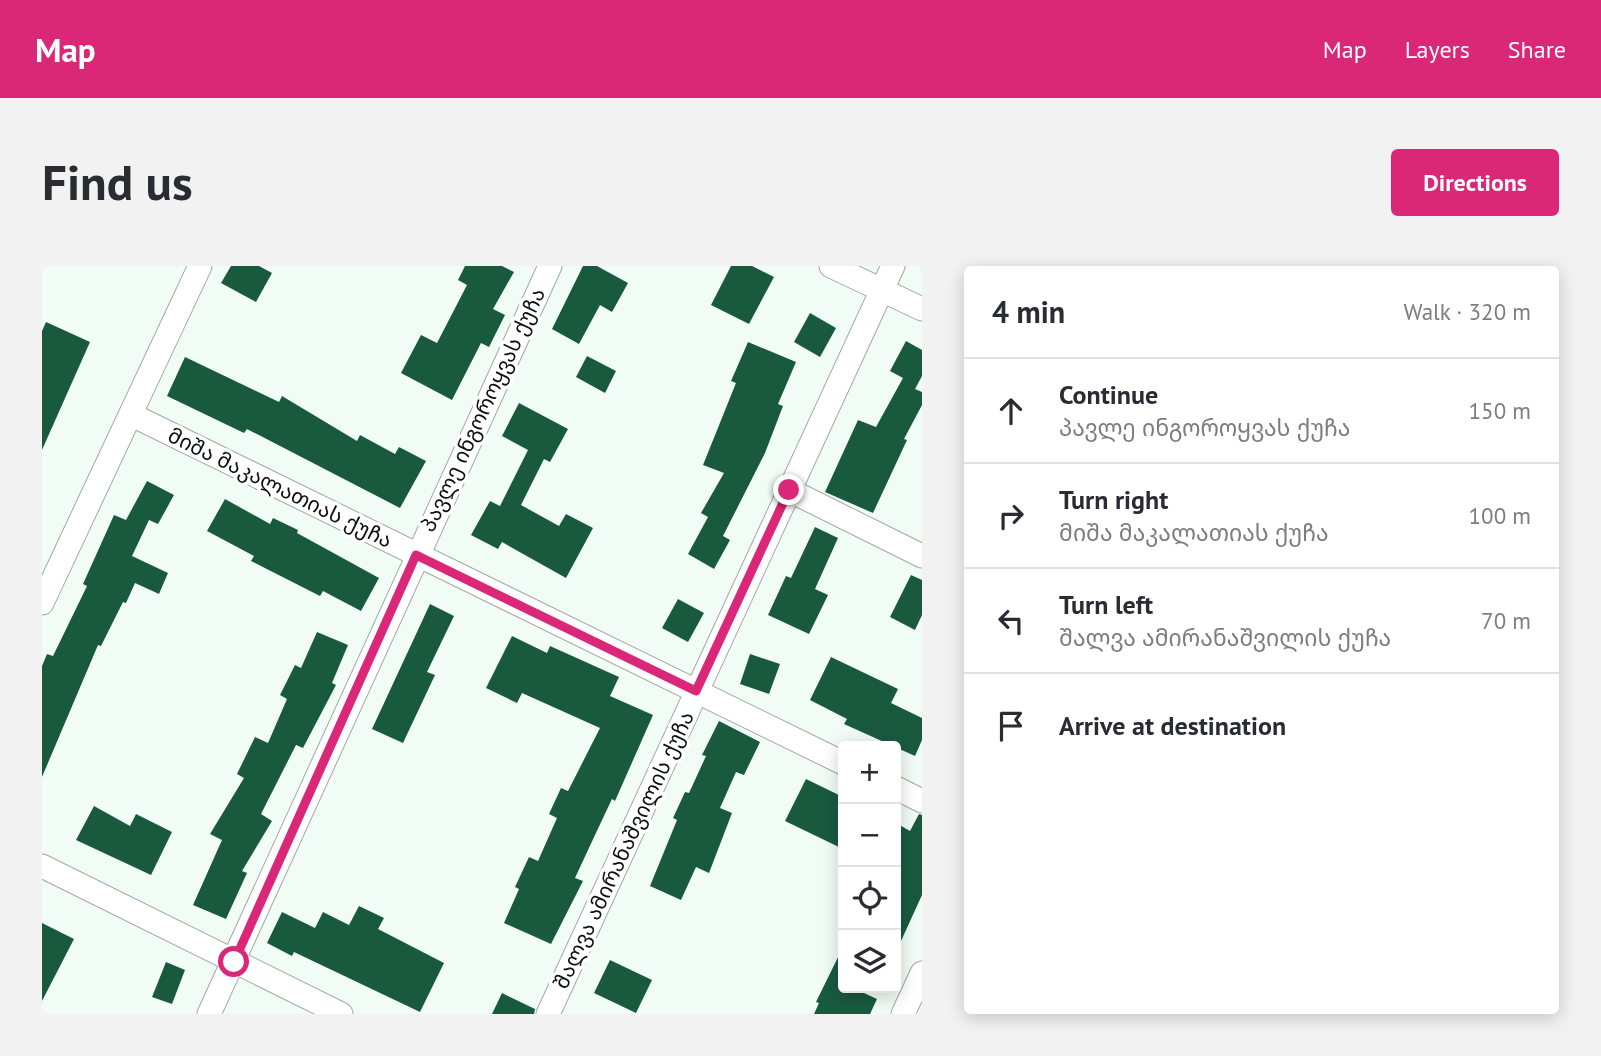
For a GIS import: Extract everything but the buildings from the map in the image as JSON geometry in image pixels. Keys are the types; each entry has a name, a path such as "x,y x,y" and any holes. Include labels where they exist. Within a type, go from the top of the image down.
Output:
{"street":[{"path":"42,603 200,266"},
{"name":"პავლე ინგოროყვას ქუჩა","path":"209,1014 550,266"},
{"path":"831,266 922,309"},
{"name":"შალვა ამირანაშვილის ქუჩა","path":"548,1014 893,266"},
{"name":"მიშა მაკალათიას ქუჩა","path":"132,415 838,761"},
{"path":"789,490 922,556"},
{"path":"901,790 922,801"},
{"path":"42,866 341,1014"},
{"path":"903,1014 922,973"}],"route":[{"path":"234,962 416,555 696,691 789,490"}]}
